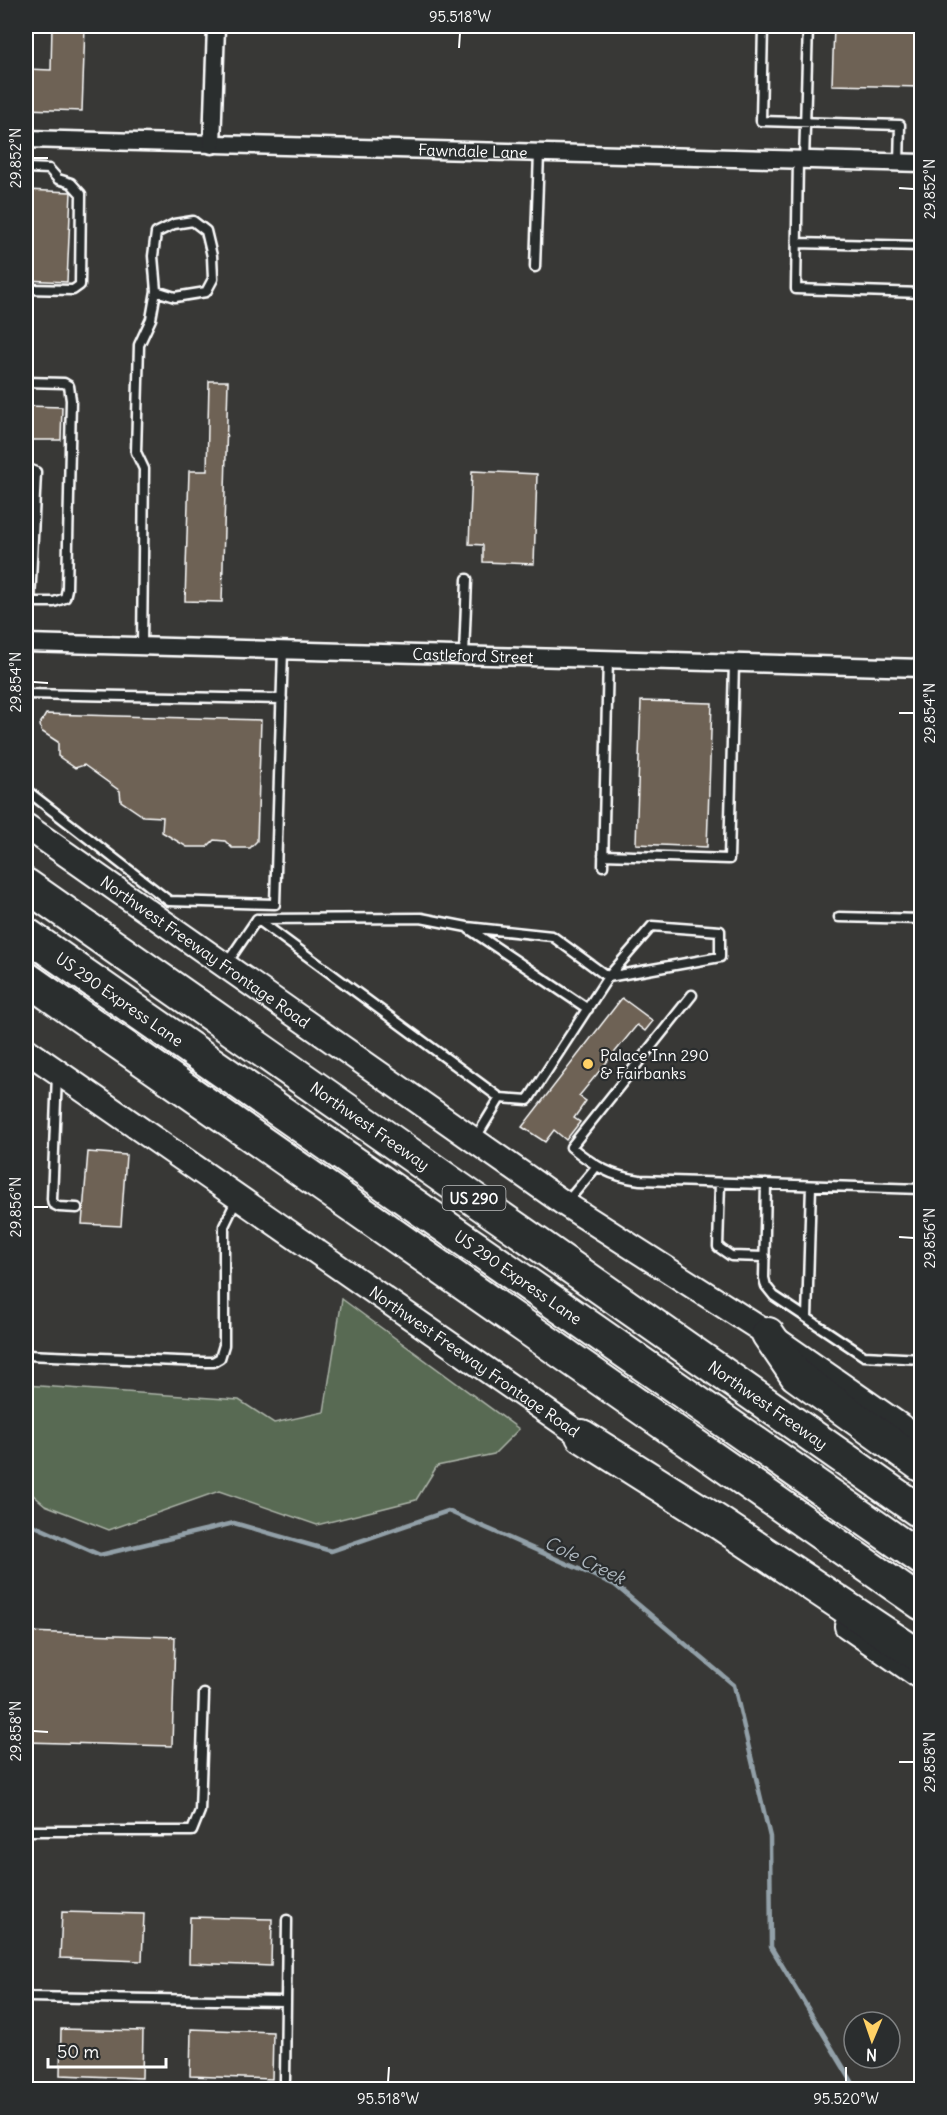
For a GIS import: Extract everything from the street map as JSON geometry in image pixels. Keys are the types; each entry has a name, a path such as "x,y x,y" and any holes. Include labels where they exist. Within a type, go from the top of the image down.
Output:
{"highway":[{"name":"Northwest Freeway","path":"26,885 921,1513"},
{"name":"US 290 Express Lane","path":"26,934 921,1559"},
{"path":"26,978 921,1604"},
{"path":"768,1334 796,1375 921,1466"},
{"path":"582,1436 718,1522 921,1658"}],"main road":[{"name":"Northwest Freeway Frontage Road","path":"26,826 158,906 225,966 565,1204 768,1334 921,1441"},
{"name":"Northwest Freeway Frontage Road","path":"26,1050 582,1436 921,1678"}],"street":[{"path":"212,145 216,26"},
{"name":"Fawndale Lane","path":"26,139 921,163"},
{"name":"Castleford Street","path":"26,643 921,668"}],"lane":[{"path":"763,26 761,121 900,125 899,163"},
{"path":"808,26 796,289 921,293"},
{"path":"535,267 539,153"},
{"path":"26,168 50,169 58,179 71,183 81,194 80,285 73,290 26,289"},
{"path":"142,646 144,469 136,452 139,345 151,319 156,291 153,256 156,233 174,224 193,221 206,231 212,256 213,279 206,292 175,297 156,291"},
{"path":"797,243 921,246"},
{"path":"26,382 64,382 69,386 71,400 68,589 65,598 54,602 28,602 36,472 31,468 26,468"},
{"path":"464,655 467,579"},
{"path":"26,790 158,906 275,904 283,650"},
{"path":"603,866 608,659"},
{"path":"603,855 729,859 734,663"},
{"path":"26,694 282,699"},
{"path":"840,917 921,919"},
{"path":"257,919 421,918 467,927 552,936 608,977 720,957 720,931 652,926 608,977 528,1100 500,1098 257,919"},
{"path":"225,966 257,919"},
{"path":"467,927 588,1009"},
{"path":"692,995 571,1147 596,1167 625,1178 921,1189"},
{"path":"57,1071 52,1199 55,1206 77,1208"},
{"path":"474,1139 500,1098"},
{"path":"565,1204 596,1167"},
{"path":"720,1183 718,1247 731,1256 765,1257"},
{"path":"766,1184 764,1278 766,1286 774,1296 864,1356 921,1359"},
{"path":"807,1318 811,1185"},
{"path":"26,1355 203,1362 213,1362 220,1358 224,1345 224,1226 238,1197"},
{"path":"26,1831 192,1831 200,1811 204,1694"},
{"path":"285,2080 287,1920"},
{"path":"26,1997 286,2001"}],"green space":[{"path":"342,1299 519,1429 494,1454 437,1466 416,1500 317,1525 219,1491 109,1530 45,1505 26,1489 26,1385 239,1400 274,1423 324,1412"}],"building":[{"path":"52,26 85,26 82,111 26,109 26,69 51,70"},
{"path":"834,26 921,26 921,87 832,85"},
{"path":"26,190 71,192 67,282 26,280"},
{"path":"209,381 228,381 222,602 185,601 189,471 207,471"},
{"path":"26,406 62,407 61,440 26,440"},
{"path":"472,471 537,474 534,564 483,562 483,545 469,544"},
{"path":"641,701 712,703 707,847 636,844"},
{"path":"46,714 261,720 257,841 250,848 232,848 225,841 214,840 207,847 187,847 162,832 163,817 143,816 121,801 120,791 84,765 75,768 58,756 58,742 41,731 40,724"},
{"name":"Palace Inn 290 & Fairbanks","path":"622,998 653,1021 645,1031 637,1025 579,1096 586,1101 574,1118 580,1122 566,1140 554,1130 545,1142 522,1127"},
{"path":"88,1152 126,1155 121,1226 82,1224"},
{"path":"26,1632 175,1637 172,1746 26,1742"},
{"path":"62,1912 144,1914 142,1961 60,1958"},
{"path":"190,1917 272,1919 271,1966 189,1963"},
{"path":"61,2029 143,2031 142,2078 60,2075"},
{"path":"191,2029 273,2032 272,2079 190,2076"}],"waterway":[{"name":"Cole Creek","path":"26,1522 100,1555 234,1523 331,1551 448,1511 615,1585 734,1685 770,1837 771,1947 857,2090"}],"place":[{"name":"Palace Inn 290 & Fairbanks","path":"588,1064"}]}
